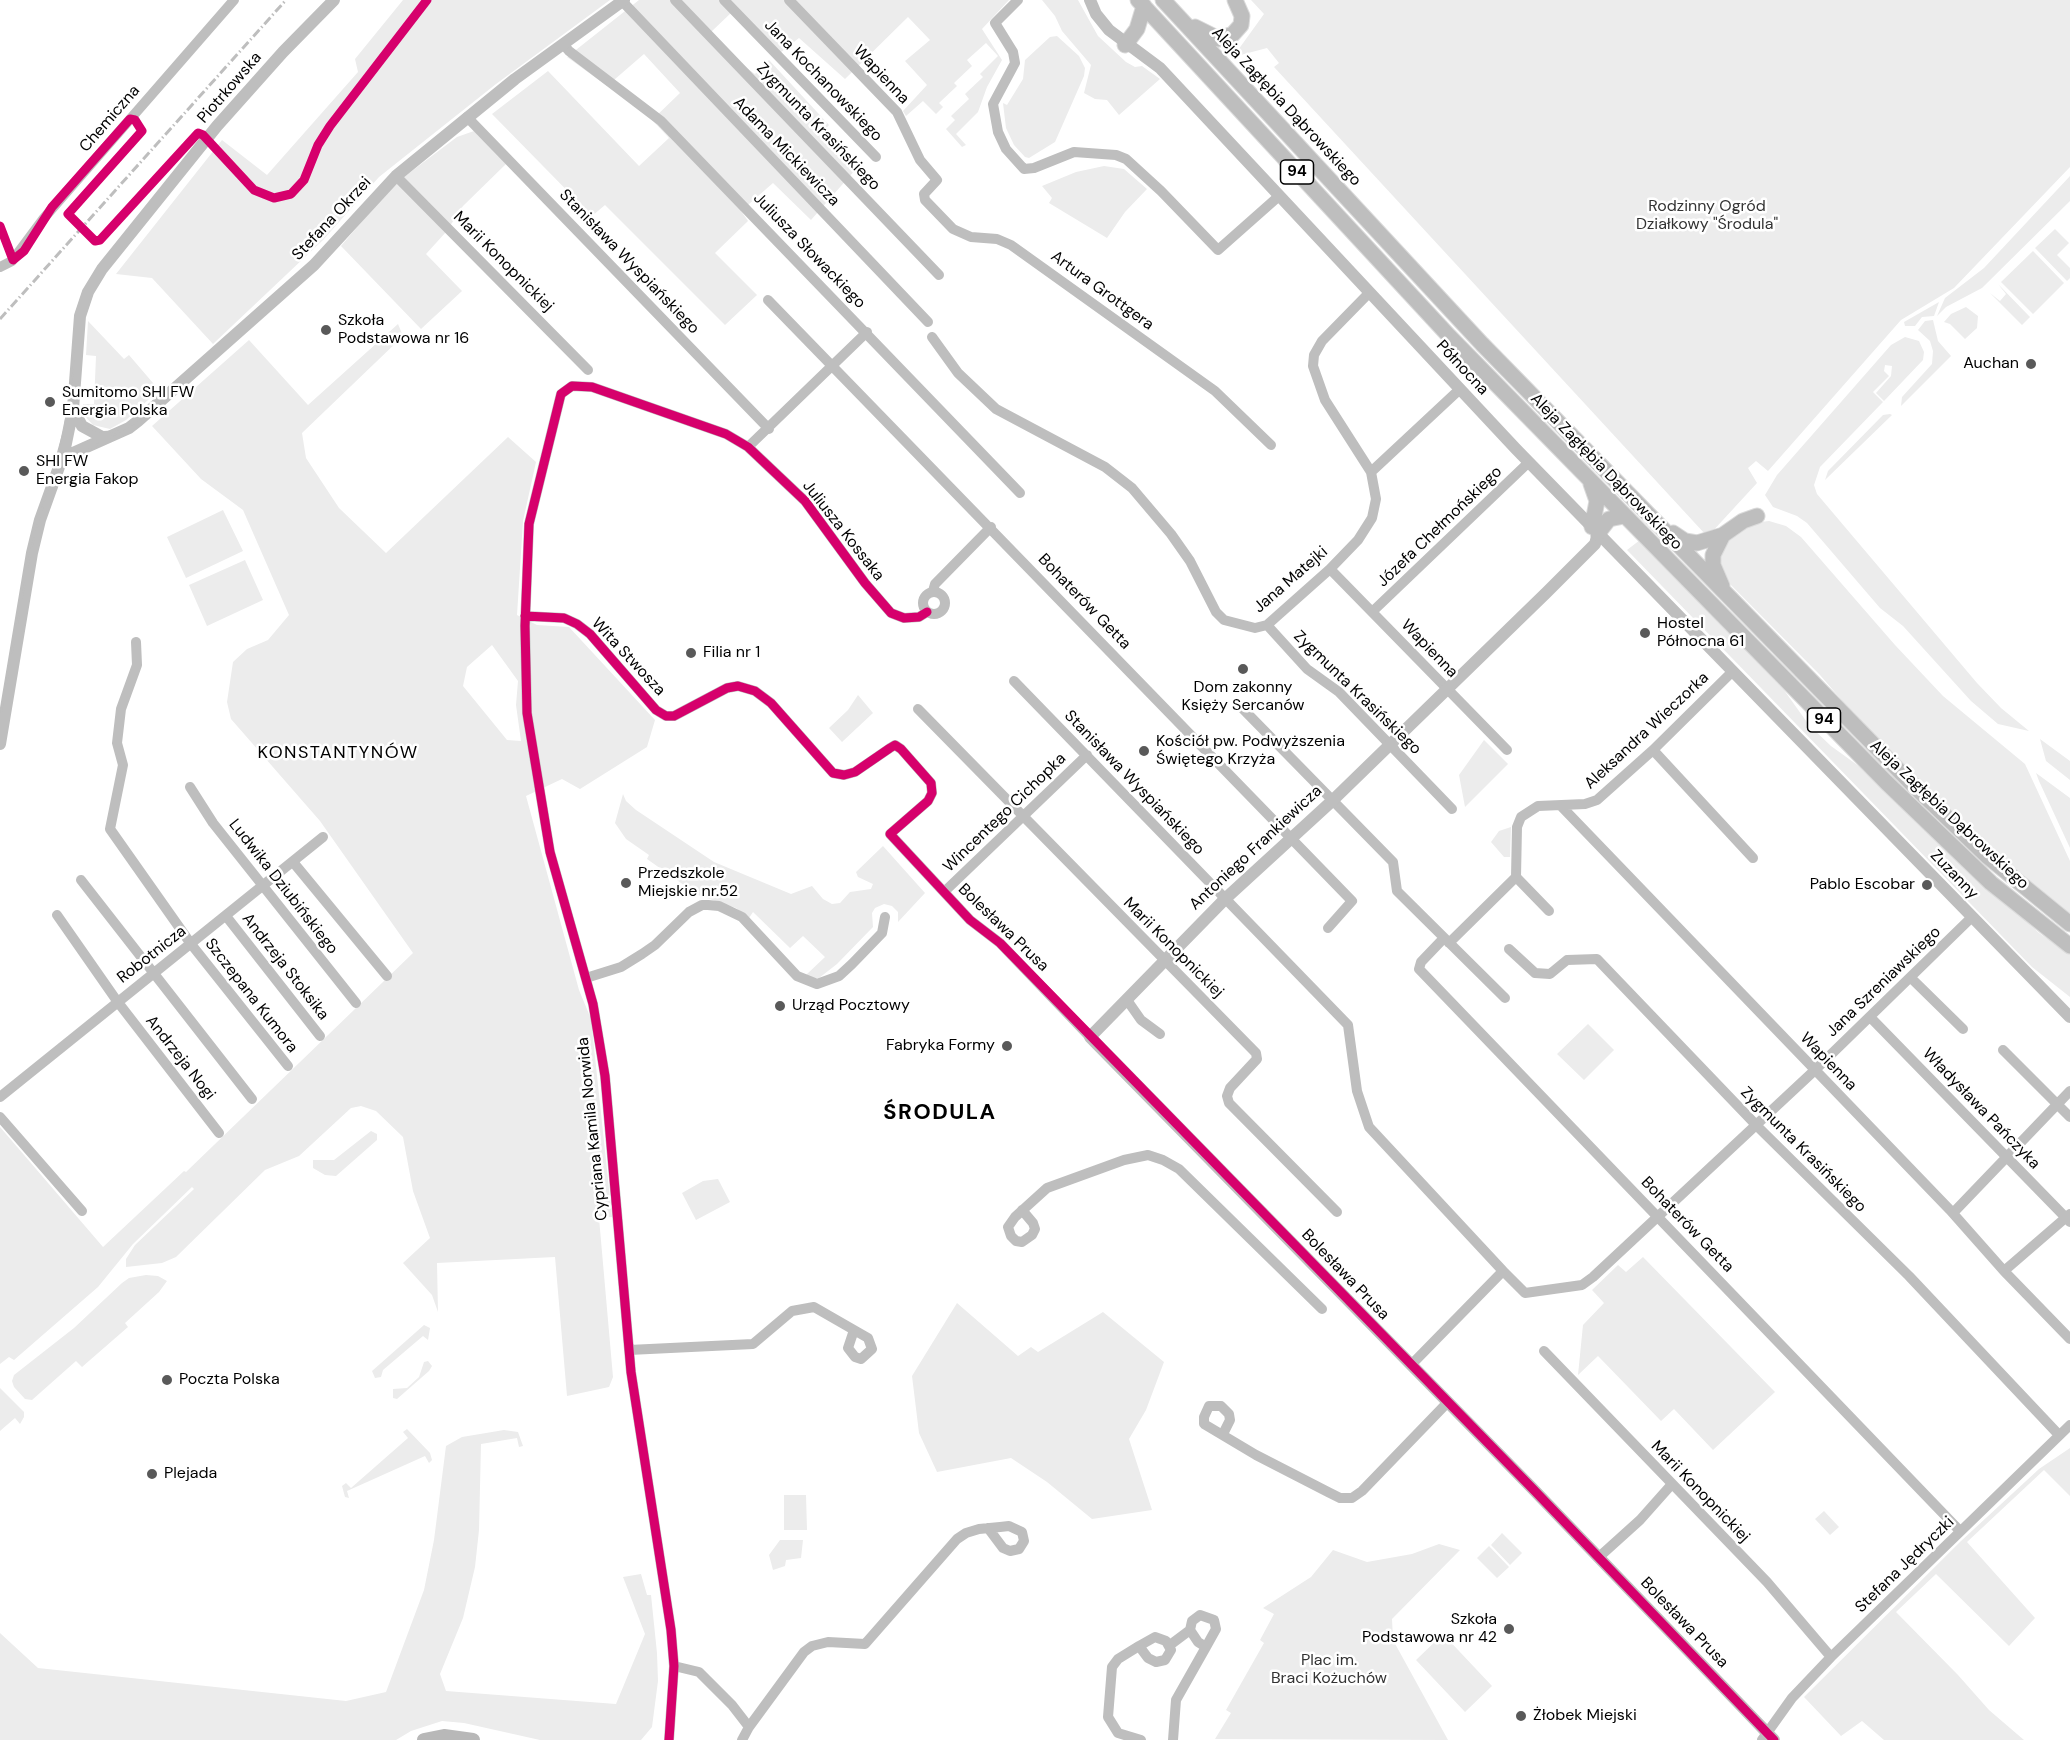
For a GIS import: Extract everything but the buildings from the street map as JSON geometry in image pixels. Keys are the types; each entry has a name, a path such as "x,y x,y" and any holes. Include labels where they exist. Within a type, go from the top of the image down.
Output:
{"main road":[{"name":"Aleja Zagłębia Dąbrowskiego","path":"1163,0 1482,344 1661,529 1953,824 2025,889 2070,924"},
{"path":"1179,18 1207,35 1219,39 1226,38 1241,25 1242,16 1235,0"},
{"path":"1125,45 1137,29 1141,3"},
{"name":"Aleja Zagłębia Dąbrowskiego","path":"1141,3 1441,328 1624,516 1943,839 1991,883 2070,946"},
{"path":"1590,481 1597,501 1595,530"},
{"path":"1595,530 1609,519 1624,516"},
{"path":"1661,529 1697,543 1723,535 1743,521 1757,516"},
{"path":"1723,535 1713,555 1713,565 1725,594"},
{"path":"424,1740 442,1738 473,1740"}],"street":[{"name":"Chemiczna","path":"0,267 12,261 44,218 234,0"},
{"name":"Piotrkowska","path":"0,744 32,553 40,520 64,453 73,409 80,321 88,292 102,269 244,95 334,0"},
{"name":"Zygmunta Krasińskiego","path":"675,0 939,275"},
{"name":"Jana Kochanowskiego","path":"724,0 876,158"},
{"name":"Wapienna","path":"789,0 897,112 920,160 937,180"},
{"path":"1018,0 994,23 1013,52 1015,63 993,104 998,132 1006,149 1024,169 1034,168 1074,152 1116,155 1126,159 1161,191 1218,250 1278,196"},
{"name":"Północna","path":"1090,0 1096,14 1125,45 1160,68 1368,294 1815,756"},
{"name":"Stefana Okrzei","path":"64,453 73,453 138,422 314,265 396,176 467,117 623,1"},
{"name":"Adama Mickiewicza","path":"623,1 928,322"},
{"name":"Juliusza Słowackiego","path":"563,44 661,121 1020,492"},
{"name":"Stanisława Wyspiańskiego","path":"467,117 769,429"},
{"name":"Marii Konopnickiej","path":"396,176 588,370"},
{"name":"Artura Grottgera","path":"937,180 924,194 925,200 953,229 971,237 997,239 1011,245 1215,392 1271,445"},
{"name":"Jana Matejki","path":"932,337 958,373 996,410 1105,467 1132,488 1171,534 1190,561 1216,612 1224,620 1255,628 1267,625 1330,569 1358,540 1372,518 1376,499 1371,472 1325,400 1313,366 1314,356 1322,341 1368,294"},
{"name":"Bohaterów Getta","path":"768,300 992,527 1352,901 1328,928"},
{"path":"748,447 867,332"},
{"name":"Juliusza Kossaka","path":"572,386 592,387 671,414 726,434 748,447 805,501 865,584 891,613 904,618 919,617 927,612"},
{"name":"Cypriana Kamila Norwida","path":"572,386 559,398 533,501 525,616 527,713 550,852 586,978 605,1076 629,1350 666,1589 674,1666 669,1740"},
{"path":"1371,472 1460,389"},
{"path":"73,409 82,426 104,438"},
{"name":"Józefa Chełmońskiego","path":"1372,612 1529,462"},
{"path":"933,591 942,595 946,604 940,613 927,612 922,602 924,597 933,591 941,577 992,527"},
{"name":"Antoniego Frankiewicza","path":"1090,1037 1225,899 1332,801 1586,553 1594,544 1595,530"},
{"name":"Wapienna","path":"1330,569 1507,750"},
{"name":"Wita Stwosza","path":"525,616 564,618 577,624 590,634 656,710 666,716 674,716 727,688 738,686 755,691 771,703 833,773 844,775 855,772 895,745 931,783 932,793 928,801 890,834"},
{"name":"Zygmunta Krasińskiego","path":"1267,625 1307,669 1339,692 1452,809"},
{"name":"Szczepana Kumora","path":"136,642 137,665 121,710 117,743 123,765 120,789 110,829 191,944 288,1066"},
{"name":"Aleksandra Wieczorka","path":"1516,877 1517,827 1521,816 1538,806 1562,807 1597,800 1653,750 1733,671"},
{"name":"Stanisława Wyspiańskiego","path":"1014,681 1348,1025 1357,1091 1369,1127 1525,1293 1582,1285 1659,1216"},
{"name":"Marii Konopnickiej","path":"918,709 1256,1053 1257,1059 1230,1088 1227,1095 1229,1103 1337,1212"},
{"path":"1243,709 1393,862 1398,891 1505,998"},
{"path":"1653,750 1753,858"},
{"name":"Wincentego Cichopka","path":"944,892 1087,756"},
{"name":"Zuzanny","path":"1815,756 2070,1017"},
{"name":"Ludwika Dziubińskiego","path":"190,787 213,823 356,1003"},
{"name":"Wapienna","path":"1562,807 1953,1213 2004,1271 2070,1339"},
{"name":"Bolesława Prusa","path":"890,834 970,920 1000,943 1599,1557 1768,1737"},
{"name":"Robotnicza","path":"0,1097 323,837"},
{"path":"293,862 387,976"},
{"path":"1447,941 1516,877 1549,911"},
{"path":"81,880 252,1100"},
{"path":"586,978 621,967 655,945 689,912 702,905 708,905 719,906 742,917 797,976 817,984 839,976 852,964 882,933 885,917"},
{"name":"Andrzeja Nogi","path":"57,915 117,1002 219,1133"},
{"name":"Andrzeja Stoksika","path":"226,916 320,1036"},
{"name":"Jana Szreniawskiego","path":"1659,1216 1815,1070 1972,917"},
{"name":"Bohaterów Getta","path":"1447,941 1421,962 1419,969 1960,1531"},
{"name":"Zygmunta Krasińskiego","path":"1509,949 1535,973 1550,974 1567,960 1597,959 1756,1124 1909,1276 2058,1435"},
{"path":"1911,978 1963,1029"},
{"path":"1127,1000 1141,1020 1160,1034"},
{"name":"Władysława Pańczyka","path":"1870,1017 2068,1218"},
{"path":"2003,1050 2070,1117"},
{"path":"1953,1213 2070,1091"},
{"path":"0,1117 82,1211"},
{"path":"1022,1210 1047,1188 1063,1181 1124,1160 1148,1155 1179,1169 1322,1309"},
{"path":"2004,1271 2068,1218"},
{"path":"1411,1365 1503,1270"},
{"path":"629,1350 753,1344 792,1311 814,1307 855,1330"},
{"name":"Marii Konopnickiej","path":"1544,1351 1796,1613 1831,1657"},
{"path":"1223,1434 1256,1455 1340,1498 1352,1498 1362,1491 1448,1402"},
{"name":"Stefana Jędryczki","path":"1768,1737 1792,1698 1831,1657 2070,1425"},
{"path":"1599,1557 1640,1520 1672,1484"},
{"path":"742,1740 804,1652 812,1646 828,1642 865,1644 957,1539 966,1533 988,1528"},
{"path":"1170,1645 1190,1630 1195,1617 1204,1615 1214,1620 1216,1629 1176,1700 1173,1740"},
{"path":"1190,1630 1198,1642 1206,1647"},
{"path":"1141,1740 1118,1733 1107,1717 1112,1667 1118,1659 1155,1637 1170,1645"},
{"path":"1139,1646 1152,1661 1161,1662 1170,1654 1170,1645"},
{"path":"674,1666 699,1672 732,1705 749,1727"}],"green space":[{"path":"403,0 610,0 496,84 379,177 323,240 213,344 152,278 116,274 222,140 267,175 358,72 355,59"},
{"path":"639,0 1009,0 982,29 1002,60 987,87 978,112 956,134 966,145 962,147 946,129 955,120 951,116 969,99 965,94 983,77 980,74 998,56 986,43 967,60 972,66 954,83 957,86 939,103 943,107 936,114 923,101 906,116 903,111 927,85 905,61 930,40 908,17 845,79 799,38 776,56 732,12 711,32 740,63 755,74 769,60 829,125 820,135 856,169 811,220 773,183 741,211 748,221 715,253 757,295 725,325 605,205 592,216 492,114 548,71 639,166 669,138 652,120 680,93 644,54 607,86 567,57"},
{"path":"1042,0 1078,0 1098,36 1126,62 1135,67 1142,66 1160,79 1119,115 1107,100 1095,99 1084,93 1091,65 1062,31 1055,16"},
{"name":"Rodzinny Ogród Działkowy \"Środula\"","path":"1251,0 2070,0 2070,167 1954,288 1901,320 1768,471 1756,461 1748,468 1757,483 1711,533 1705,534 1274,67 1279,63 1267,48 1233,57 1264,14"},
{"path":"1057,36 1079,56 1085,68 1084,76 1055,142 1029,158 1025,157 1014,145 1006,128 1003,103 1007,105 1023,79 1025,60 1050,37"},
{"path":"474,131 506,164 463,206 446,232 426,254 462,291 421,329 341,246 392,186 457,137"},
{"path":"1104,166 1124,169 1147,189 1125,212 1107,238 1049,203 1052,198 1042,186 1076,172"},
{"path":"2070,176 2070,201 1982,288 1946,307 1937,316 1945,298 1984,268"},
{"path":"2055,229 2069,243 2057,255 2070,268 2070,278 2067,281 2035,248"},
{"path":"2033,251 2064,283 2033,314 2001,282"},
{"path":"1998,284 2030,317 2022,325 1990,293 2000,301 2006,294"},
{"path":"1939,302 1934,316 1922,317 1915,326 1905,326 1904,322"},
{"path":"1966,307 1978,316 1977,328 1965,339 1950,324 1944,322 1951,314"},
{"path":"1933,320 1938,341 1951,356 1901,406 1902,397 1932,364 1933,351 1930,341 1918,330 1925,321"},
{"path":"88,321 124,359 129,355 159,390 126,420 110,429 93,425 83,414 83,404 94,404 96,356 86,355"},
{"path":"398,324 403,336 302,433 306,458 339,508 386,553 508,437 536,462 523,521 517,615 537,625 569,627 655,720 647,747 580,789 562,779 526,796 579,990 591,1019 612,1217 599,1218 613,1377 609,1387 567,1396 555,1257 437,1263 438,1312 432,1295 403,1263 430,1238 413,1191 403,1137 376,1111 361,1106 351,1108 299,1156 265,1170 176,1257 162,1263 126,1267 126,1259 135,1245 194,1189 192,1187 133,1244 98,1287 14,1360 9,1357 0,1364 0,1127 103,1247 184,1171 186,1172 413,953 320,821 231,719 227,702 233,662 247,649 268,640 289,615 243,510 201,479 152,426 249,340 308,405","holes":["492,645 518,681 516,705 521,741 507,740 463,686 467,667"]},
{"path":"1905,337 1919,341 1924,352 1923,360 1884,401 1876,393 1891,376 1892,366 1885,365 1884,371 1889,376 1873,392 1883,402 1820,467 1814,485 1817,494 1977,683 2001,708 2029,731 1998,724 1971,701 1903,626 1880,608 1807,523 1797,516 1773,507 1765,495 1777,475 1891,345"},
{"path":"1883,415 1892,415 1825,480 1828,471"},
{"path":"223,510 243,551 186,578 167,537"},
{"path":"1769,521 1786,526 1801,537 1895,645 1943,696 2025,764 2070,861 2070,917 2009,868 1876,740 1820,675 1726,580 1718,565 1721,546 1752,523"},
{"path":"1640,540 1784,690 1809,725 1831,746 1867,772 1916,821 2039,933 2070,954 2070,997 2032,967 1627,550"},
{"path":"245,560 263,600 207,626 189,585"},
{"path":"858,695 873,713 842,742 829,728 848,710"},
{"path":"2040,739 2070,761 2070,780 2046,761"},
{"path":"1484,740 1508,764 1465,807 1459,775"},
{"path":"2036,773 2070,798 2070,848 2039,781"},
{"path":"623,794 626,801 636,810 714,862 791,894 812,886 823,899 832,904 840,903 850,892 871,889 873,884 858,877 856,872 883,846 925,893 898,922 898,912 892,906 884,904 875,908 872,913 873,927 837,964 819,978 809,978 806,975 825,957 803,936 790,948 753,912 749,918 736,908 698,895 647,859 649,855 626,839 615,823"},
{"path":"1511,827 1510,857 1504,857 1491,842 1499,831"},
{"path":"1588,1024 1614,1050 1584,1080 1557,1054"},
{"path":"371,1131 377,1134 377,1140 336,1176 325,1175 313,1168 313,1160 334,1160"},
{"path":"718,1179 730,1202 696,1220 682,1193 703,1181"},
{"path":"1643,1257 1775,1392 1713,1450 1674,1409 1661,1421 1598,1356 1578,1375 1583,1325 1604,1303 1592,1290 1618,1265 1626,1272"},
{"path":"146,1275 158,1276 167,1281 159,1292 125,1323 128,1327 82,1367 76,1361 32,1400 25,1399 14,1387 12,1381 14,1375 74,1328 122,1283 129,1278"},
{"path":"957,1303 1018,1356 1031,1347 1038,1352 1103,1312 1164,1362 1146,1410 1129,1439 1152,1510 1092,1519 1047,1482 1011,1458 937,1472 919,1433 912,1376"},
{"path":"424,1325 430,1328 428,1340 423,1336 383,1370 381,1377 375,1378 372,1371"},
{"path":"428,1361 432,1366 429,1371 397,1399 393,1398 393,1389 407,1388 419,1377 424,1362"},
{"path":"0,1388 24,1412 24,1417 20,1424 15,1418 0,1431"},
{"path":"407,1429 430,1453 432,1460 429,1463 425,1456 347,1491 349,1498 345,1497 342,1486 346,1483 351,1488 408,1438 403,1432"},
{"path":"504,1430 518,1432 523,1446 519,1447 517,1438 481,1444 479,1530 475,1567 463,1618 440,1674 446,1691 616,1704 645,1634 623,1577 641,1574 647,1595 651,1595 658,1681 652,1727 641,1740 540,1740 464,1723 442,1721 411,1731 396,1740 0,1740 0,1633 38,1668 346,1701 386,1692 424,1590 434,1540 446,1446 462,1437"},
{"path":"2070,1448 2070,1496 2044,1470 1967,1542 2035,1618 2009,1646 1936,1574 1896,1612 1989,1710 2024,1740 1884,1740 1862,1721 1841,1736 1804,1697 1961,1541 2039,1469"},
{"path":"784,1495 806,1495 807,1530 784,1530"},
{"path":"1824,1511 1839,1527 1830,1535 1815,1519"},
{"path":"1502,1533 1522,1553 1510,1565 1491,1545"},
{"path":"780,1540 803,1540 801,1558 786,1560 785,1566 773,1570 769,1555"},
{"name":"Plac im. Braci Kożuchów","path":"1439,1544 1460,1550 1392,1619 1393,1640 1448,1740 1215,1739 1231,1713 1226,1710 1264,1643 1260,1640 1274,1614 1263,1608 1311,1577 1333,1550 1367,1562 1412,1554"},
{"path":"1489,1546 1509,1567 1497,1578 1477,1558"},
{"path":"1443,1634 1492,1686 1465,1712 1416,1660"}],"tram line":[{"path":"0,719 31,549 64,430 73,372 74,337"},
{"path":"71,398 76,415 85,426 99,432 118,431"},
{"path":"53,479 69,461 143,418 162,403"}],"railway":[{"path":"0,319 286,0"}],"cycle path":[{"path":"0,226 13,260 24,251 52,207 130,119 135,120 142,131 68,214 95,241 100,240 198,133 203,135 254,190 274,198 291,194 304,180 318,145 330,126 427,0"},
{"path":"669,1740 674,1666 671,1630 631,1372 605,1076 593,1004 550,852 527,713 525,626 529,524 561,394 572,386 592,387 726,434 748,447 805,501 865,583 891,613 904,618 919,617 927,612"},
{"path":"525,616 564,618 577,624 590,634 656,710 666,716 674,716 727,688 738,686 755,691 771,703 833,773 844,775 855,772 895,745 901,749 931,783 932,793 928,801 890,834 970,920 1000,943 1532,1488 1774,1740"}],"place":[{"name":"Szkoła Podstawowa nr 16","path":"326,330"},
{"name":"Auchan","path":"2031,364"},
{"name":"Sumitomo SHI FW Energia Polska","path":"50,402"},
{"name":"SHI FW Energia Fakop","path":"24,471"},
{"name":"Hostel Północna 61","path":"1645,633"},
{"name":"Filia nr 1","path":"691,653"},
{"name":"Dom zakonny Księży Sercanów","path":"1243,669"},
{"name":"Kościół pw. Podwyższenia Świętego Krzyża","path":"1144,751"},
{"name":"Przedszkole Miejskie nr.52","path":"626,883"},
{"name":"Pablo Escobar","path":"1927,885"},
{"name":"Urząd Pocztowy","path":"780,1006"},
{"name":"Fabryka Formy","path":"1007,1046"},
{"name":"Poczta Polska","path":"167,1380"},
{"name":"Plejada","path":"152,1474"},
{"name":"Szkoła Podstawowa nr 42","path":"1509,1629"},
{"name":"Żłobek Miejski","path":"1521,1716"}],"district":[{"name":"KONSTANTYNÓW","path":"338,753"},
{"name":"ŚRODULA","path":"940,1113"}]}
